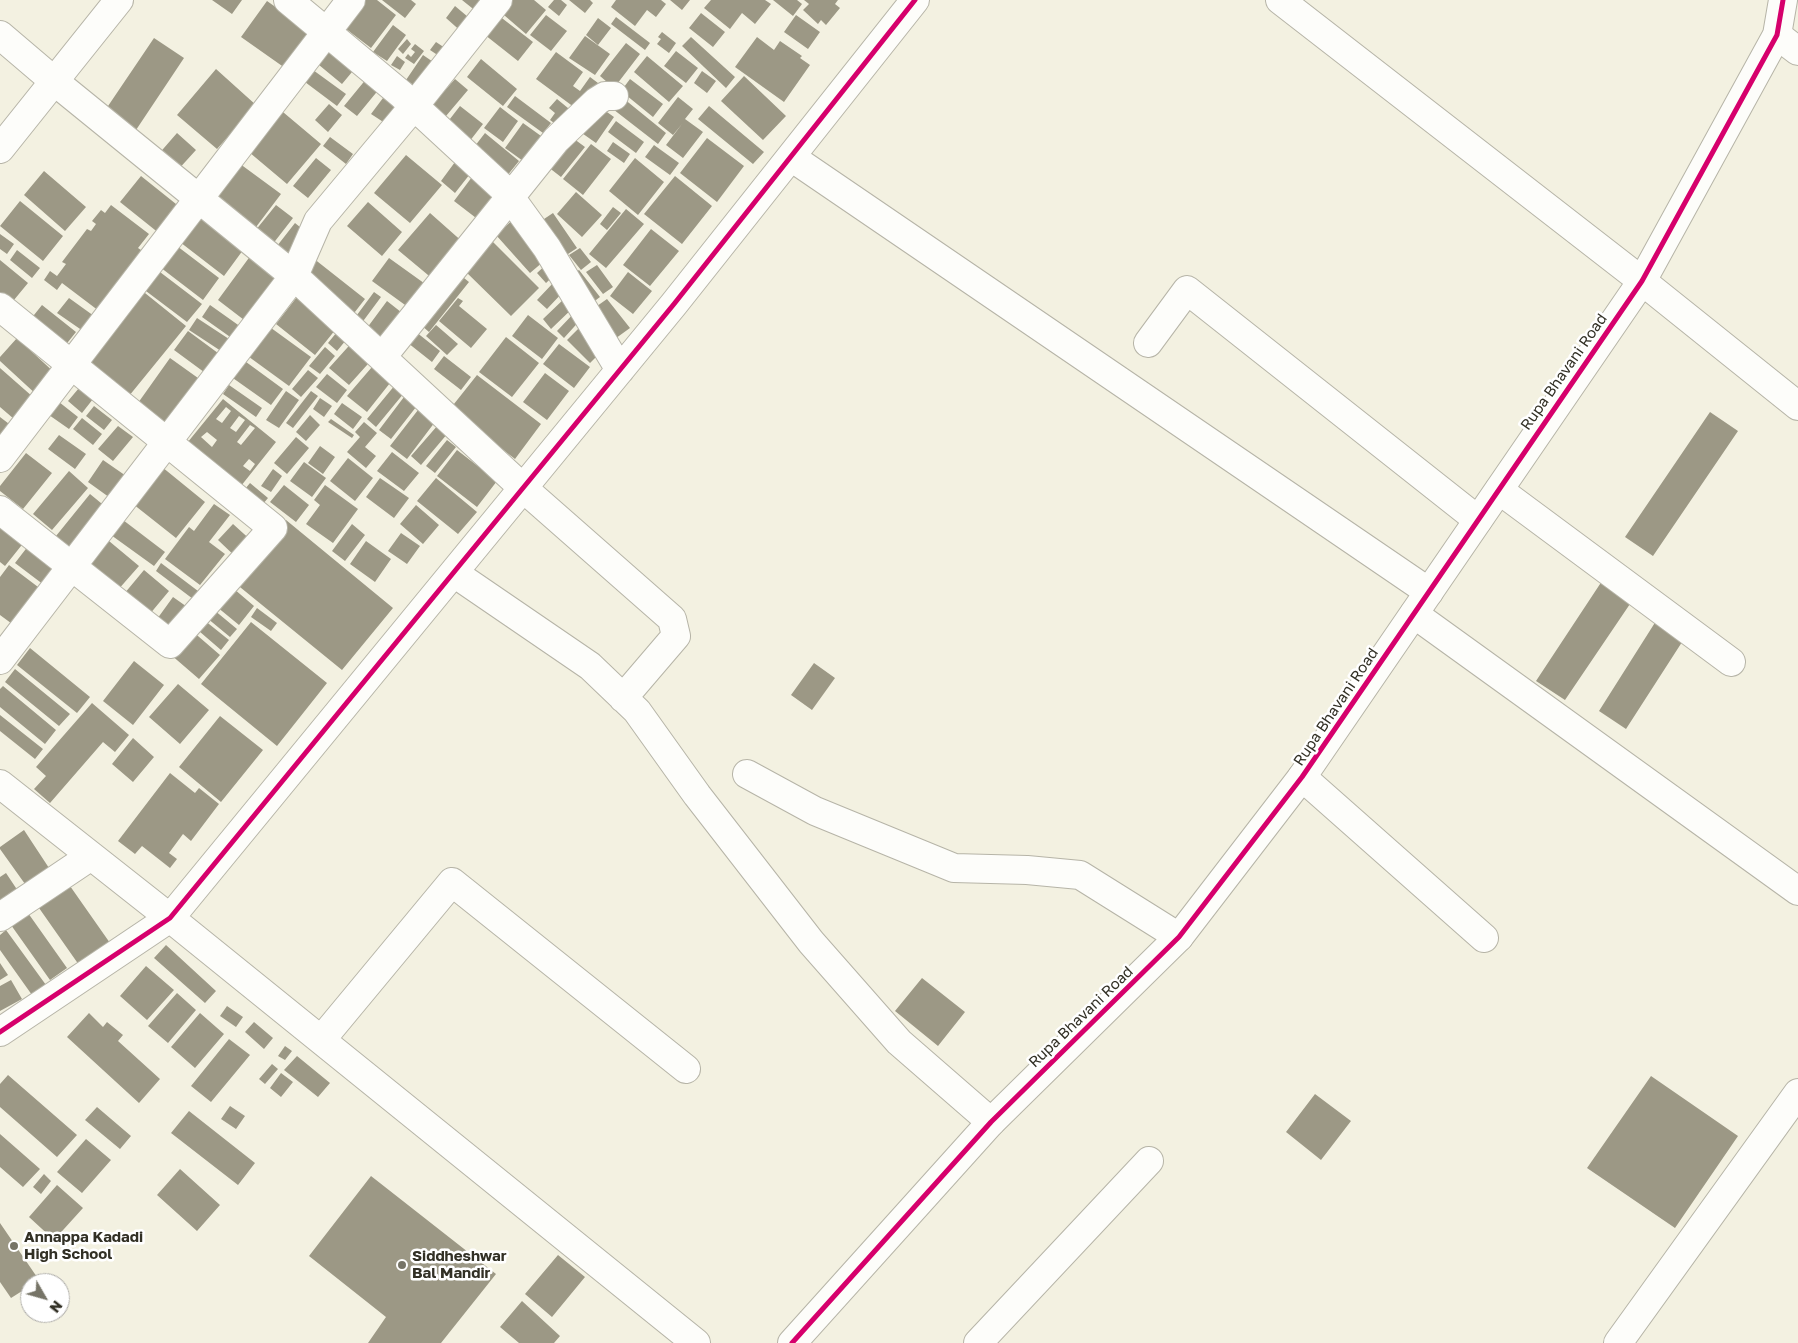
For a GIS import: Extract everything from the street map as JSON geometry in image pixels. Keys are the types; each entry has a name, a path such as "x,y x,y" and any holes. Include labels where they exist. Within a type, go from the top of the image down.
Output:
{"street":[{"path":"0,148 120,0"},
{"path":"288,0 414,106 505,190 547,248 620,370"},
{"path":"0,458 351,0"},
{"path":"0,660 294,276 318,221 414,106 498,0"},
{"path":"0,1032 170,918 620,370 915,0"},
{"path":"1280,0 1642,281 1798,406"},
{"name":"Rupa Bhavani Road","path":"792,1343 991,1122 1179,937 1302,777 1642,281 1787,35 1783,0"},
{"path":"0,35 294,276 523,488 672,619 676,636 623,698"},
{"path":"1787,35 1798,51"},
{"path":"382,357 556,140 597,101 605,96 614,96"},
{"path":"791,157 1429,592"},
{"path":"1148,343 1187,290 1478,520"},
{"path":"0,308 273,528 170,644 0,510"},
{"path":"1498,490 1731,662"},
{"path":"454,573 590,666 637,711 697,795 811,942 899,1042 991,1122"},
{"path":"1414,614 1798,891"},
{"path":"747,774 815,811 954,868 1027,870 1080,875 1179,937"},
{"path":"1302,777 1484,938"},
{"path":"0,784 170,918 696,1343"},
{"path":"0,918 91,856"},
{"path":"321,1040 452,882 686,1070"},
{"path":"1618,1343 1798,1093"},
{"path":"978,1343 1149,1161"}],"building":[{"path":"212,0 242,0 232,14"},
{"path":"354,0 377,0 396,15 371,48 337,22"},
{"path":"382,0 411,0 416,4 405,18"},
{"path":"462,0 487,0 477,12"},
{"path":"504,0 534,0 546,10 526,34 497,9"},
{"path":"554,0 561,0 567,5 559,16 548,7"},
{"path":"569,0 590,0 593,3 585,13"},
{"path":"616,0 661,0 666,4 656,17 647,10 635,26 611,7"},
{"path":"670,0 690,0 682,10"},
{"path":"711,0 765,0 771,4 755,24 742,13 730,29 704,8"},
{"path":"773,0 797,0 802,4 793,16"},
{"path":"804,0 838,0 835,4 840,8 826,25 821,20 818,24 803,10 809,4"},
{"path":"267,1 311,32 285,68 241,37"},
{"path":"455,6 474,22 464,34 446,18"},
{"path":"494,12 533,42 518,61 480,31"},
{"path":"701,13 725,32 713,47 689,28"},
{"path":"546,15 567,31 551,51 530,35"},
{"path":"796,15 820,32 808,49 784,32"},
{"path":"616,17 650,43 645,50 611,24"},
{"path":"598,18 611,28 598,45 586,35"},
{"path":"393,25 406,35 387,61 373,52"},
{"path":"662,32 676,43 669,53 657,44 661,39 658,37"},
{"path":"585,36 610,54 595,75 569,58"},
{"path":"691,37 735,77 726,88 682,46"},
{"path":"757,37 774,50 780,41 802,56 800,58 810,65 784,102 735,67"},
{"path":"154,38 184,58 134,133 104,112"},
{"path":"407,39 411,44 403,54 398,49"},
{"path":"436,42 448,50 442,58 430,50"},
{"path":"626,43 640,54 614,88 600,76"},
{"path":"415,44 424,51 414,64 405,58 408,54 411,57 415,52 411,49"},
{"path":"323,47 352,72 342,84 313,60"},
{"path":"676,51 698,68 686,83 664,66"},
{"path":"556,52 583,72 573,86 580,91 590,77 602,86 582,113 536,79"},
{"path":"423,55 442,68 424,92 406,80"},
{"path":"397,56 405,62 400,70 391,65"},
{"path":"647,56 683,86 669,102 634,72"},
{"path":"481,59 517,89 503,106 467,77"},
{"path":"216,69 256,105 217,149 177,115"},
{"path":"313,70 346,94 337,106 305,82"},
{"path":"702,71 716,81 707,93 694,83"},
{"path":"744,76 786,116 763,140 721,101"},
{"path":"367,78 380,88 357,116 344,106"},
{"path":"455,79 468,90 446,116 432,105"},
{"path":"630,79 663,104 653,117 621,91"},
{"path":"386,94 405,107 391,127 371,114"},
{"path":"618,94 666,133 658,144 609,106"},
{"path":"515,96 551,123 543,133 507,107"},
{"path":"678,97 693,109 685,119 703,132 683,158 666,145 682,124 673,135 658,123"},
{"path":"557,99 574,113 561,128 550,120 555,113 549,108"},
{"path":"329,104 342,115 328,132 315,120"},
{"path":"597,105 614,117 596,143 579,131"},
{"path":"460,106 483,124 469,142 446,124"},
{"path":"709,106 764,152 753,164 698,119"},
{"path":"277,107 321,144 287,184 243,147"},
{"path":"500,107 518,121 503,142 484,128"},
{"path":"616,121 644,142 636,153 608,132"},
{"path":"523,123 548,141 530,166 505,148"},
{"path":"177,133 196,150 176,172 157,156"},
{"path":"485,133 519,161 502,182 468,155"},
{"path":"566,133 585,147 561,177 543,163"},
{"path":"330,137 353,154 346,164 323,146"},
{"path":"707,138 744,166 717,202 680,173"},
{"path":"613,142 630,154 624,163 607,151"},
{"path":"591,144 611,159 583,195 563,179"},
{"path":"654,145 679,163 670,175 645,157"},
{"path":"406,155 442,185 410,223 374,193"},
{"path":"232,158 281,194 253,231 205,195"},
{"path":"316,158 331,170 308,198 293,186"},
{"path":"635,158 664,182 638,215 609,191"},
{"path":"455,162 470,174 455,193 441,181"},
{"path":"44,171 86,207 65,231 24,195"},
{"path":"141,176 181,208 160,234 120,202"},
{"path":"675,176 712,206 682,244 644,214"},
{"path":"472,177 499,197 480,221 454,201"},
{"path":"576,192 602,215 582,237 557,214"},
{"path":"20,201 63,236 43,261 0,226"},
{"path":"368,202 402,232 382,256 347,226"},
{"path":"111,205 149,234 138,248 144,252 99,311 62,283 57,290 44,280 50,271 57,276 66,264 62,262 87,229 91,231 96,224 92,221 101,210 105,213"},
{"path":"276,205 293,218 272,245 255,231"},
{"path":"613,207 621,213 607,230 600,224"},
{"path":"626,209 644,224 606,268 589,254"},
{"path":"199,210 246,246 224,276 176,239"},
{"path":"430,213 465,244 434,280 398,250"},
{"path":"553,213 577,248 562,258 538,223"},
{"path":"516,217 550,256 530,273 496,235"},
{"path":"295,223 311,236 292,259 277,246"},
{"path":"651,229 679,251 650,286 623,265"},
{"path":"0,234 14,244 7,254 0,249"},
{"path":"492,241 539,288 511,316 464,270"},
{"path":"173,243 219,278 203,300 156,264"},
{"path":"580,248 591,262 581,270 569,255"},
{"path":"17,250 40,268 32,278 10,260"},
{"path":"251,255 282,278 248,323 218,300"},
{"path":"313,258 365,299 351,317 299,276"},
{"path":"389,258 428,286 412,310 372,281"},
{"path":"0,260 28,283 9,306 0,299"},
{"path":"551,260 560,270 546,283 537,273"},
{"path":"597,265 613,287 603,294 586,272"},
{"path":"156,269 202,304 187,322 142,288"},
{"path":"454,270 469,282 429,332 414,319"},
{"path":"579,270 600,297 588,306 567,278"},
{"path":"628,272 652,291 633,314 610,296"},
{"path":"554,282 564,291 547,309 537,300"},
{"path":"140,289 186,326 129,396 83,360"},
{"path":"374,292 381,297 358,328 351,323"},
{"path":"300,293 340,324 315,355 276,324"},
{"path":"566,297 575,306 551,329 543,319"},
{"path":"69,298 94,316 83,331 57,313"},
{"path":"458,298 463,301 459,306 487,329 471,348 439,321"},
{"path":"607,299 630,328 612,341 590,311"},
{"path":"387,301 406,316 383,346 364,332"},
{"path":"42,305 76,332 60,352 26,325"},
{"path":"210,305 241,327 233,339 202,317"},
{"path":"576,311 583,317 564,338 557,331"},
{"path":"528,315 558,338 542,359 512,336"},
{"path":"197,318 232,341 224,353 189,330"},
{"path":"267,325 311,357 289,386 245,354"},
{"path":"436,325 458,344 447,355 426,336"},
{"path":"581,326 604,349 590,363 567,340"},
{"path":"341,327 351,334 337,351 328,343"},
{"path":"188,331 222,356 208,375 174,350"},
{"path":"416,332 440,351 432,362 408,343"},
{"path":"506,337 539,363 512,397 479,372"},
{"path":"17,338 57,375 38,396 0,361 0,357"},
{"path":"356,338 376,355 349,385 329,368"},
{"path":"559,344 590,367 574,388 543,364"},
{"path":"325,347 335,356 320,374 309,366"},
{"path":"444,356 471,377 461,390 434,369"},
{"path":"170,358 205,383 173,428 138,403"},
{"path":"242,359 283,389 271,405 230,376"},
{"path":"372,367 390,383 367,412 347,396"},
{"path":"0,368 33,397 14,419 0,407"},
{"path":"308,370 318,378 301,397 292,389"},
{"path":"545,373 569,391 547,420 523,402"},
{"path":"327,374 347,390 337,403 316,387"},
{"path":"477,375 541,424 515,459 450,409"},
{"path":"400,379 409,387 376,427 367,419"},
{"path":"229,385 262,408 256,417 223,394"},
{"path":"79,388 93,399 82,413 68,401"},
{"path":"286,391 299,400 279,428 266,420"},
{"path":"311,391 318,396 293,428 286,423"},
{"path":"407,393 420,402 391,439 379,430"},
{"path":"320,398 332,406 324,417 313,409"},
{"path":"223,399 276,442 237,491 183,448","holes":["226,407 231,411 222,423 216,419","239,416 245,420 236,432 230,428","250,425 255,428 241,445 237,442","207,432 217,440 212,447 201,437","249,459 255,464 250,471 243,466"]},
{"path":"425,401 441,414 407,459 390,446"},
{"path":"59,402 78,417 69,429 49,415"},
{"path":"342,403 362,417 353,429 334,414"},
{"path":"94,406 112,420 104,430 86,416"},
{"path":"1710,412 1738,431 1653,556 1625,537"},
{"path":"310,415 320,425 306,441 296,432"},
{"path":"0,417 17,430 0,439"},
{"path":"82,418 102,434 93,445 73,429"},
{"path":"331,419 354,435 352,438 328,422"},
{"path":"364,422 377,433 365,447 376,456 366,468 347,452 360,437 355,432"},
{"path":"438,425 448,433 421,465 411,456"},
{"path":"118,426 133,437 113,461 98,449"},
{"path":"59,435 86,454 75,469 48,449"},
{"path":"296,437 309,448 287,474 274,463"},
{"path":"447,440 456,447 435,473 426,466"},
{"path":"320,446 335,457 323,474 308,463"},
{"path":"457,450 497,481 477,507 437,476"},
{"path":"392,452 419,473 404,491 377,471"},
{"path":"26,453 52,473 23,509 0,491 0,486"},
{"path":"348,458 373,478 355,501 330,481"},
{"path":"103,460 129,478 113,500 88,482"},
{"path":"304,462 326,478 312,497 290,481"},
{"path":"162,467 205,502 176,538 133,504"},
{"path":"273,469 282,476 271,492 261,486"},
{"path":"69,471 88,488 52,530 33,514"},
{"path":"380,478 409,498 394,518 366,497"},
{"path":"436,478 477,512 458,534 417,501"},
{"path":"250,483 268,498 257,511 240,495"},
{"path":"284,485 309,505 296,522 270,502"},
{"path":"325,485 358,509 333,543 306,524 320,505 314,500"},
{"path":"90,494 107,508 74,550 56,536"},
{"path":"214,504 230,515 209,542 225,554 200,585 165,559 189,527 194,531"},
{"path":"416,505 439,525 423,544 400,524"},
{"path":"0,520 25,541 5,566 0,562"},
{"path":"123,520 165,552 154,566 111,535"},
{"path":"286,520 393,608 342,670 235,583"},
{"path":"233,524 254,543 239,560 218,540"},
{"path":"352,524 365,535 345,561 332,551"},
{"path":"401,533 420,546 407,564 388,551"},
{"path":"32,541 65,566 48,588 15,563"},
{"path":"109,541 139,566 117,591 88,566"},
{"path":"366,541 391,559 375,582 350,564"},
{"path":"161,563 198,591 193,599 156,571"},
{"path":"9,565 46,593 19,629 0,615 0,577"},
{"path":"144,570 169,591 144,621 119,600"},
{"path":"1602,581 1632,601 1565,700 1536,681"},
{"path":"227,583 254,606 239,625 211,602"},
{"path":"173,597 190,609 168,638 152,626"},
{"path":"208,605 237,629 230,637 201,613"},
{"path":"257,608 277,623 271,631 251,617"},
{"path":"199,616 229,640 221,650 192,625"},
{"path":"1656,621 1684,639 1626,729 1599,711"},
{"path":"251,622 327,683 277,746 201,684"},
{"path":"191,630 220,655 199,679 170,654"},
{"path":"30,648 90,697 77,713 17,665"},
{"path":"134,661 164,685 133,725 103,701"},
{"path":"814,663 835,678 812,710 791,695"},
{"path":"15,669 70,714 59,726 5,682"},
{"path":"178,684 209,710 180,744 149,717"},
{"path":"3,686 56,730 45,744 0,707 0,689"},
{"path":"92,703 129,735 115,752 103,742 50,803 34,789 46,776 36,767"},
{"path":"0,715 43,749 35,759 0,731"},
{"path":"220,716 263,750 221,802 179,767"},
{"path":"133,738 154,757 133,782 112,764"},
{"path":"170,773 195,793 199,788 219,804 191,841 183,834 169,853 177,859 170,868 142,846 135,854 118,841"},
{"path":"24,830 49,868 25,884 0,849 0,847"},
{"path":"6,873 18,891 0,902 0,877"},
{"path":"63,876 110,943 79,965 32,898"},
{"path":"28,913 67,968 50,980 11,925"},
{"path":"6,930 46,985 32,995 0,950 0,935"},
{"path":"166,945 216,991 205,1003 154,958"},
{"path":"0,963 8,975 0,980"},
{"path":"146,966 174,990 147,1020 120,996"},
{"path":"922,978 965,1012 938,1046 895,1011"},
{"path":"11,980 22,999 0,1011 0,986"},
{"path":"177,993 196,1010 168,1043 148,1026"},
{"path":"227,1006 243,1017 236,1027 220,1016"},
{"path":"89,1013 103,1027 107,1022 123,1035 118,1041 160,1079 139,1103 67,1037"},
{"path":"200,1013 224,1034 195,1068 171,1047"},
{"path":"254,1022 273,1038 264,1049 245,1032"},
{"path":"229,1039 250,1055 211,1102 191,1086"},
{"path":"285,1046 292,1051 285,1060 278,1056"},
{"path":"297,1056 330,1083 318,1097 284,1070"},
{"path":"272,1064 278,1069 265,1084 259,1079"},
{"path":"281,1073 293,1082 281,1097 270,1088"},
{"path":"8,1075 77,1135 57,1157 0,1107 0,1084"},
{"path":"1651,1076 1738,1136 1675,1228 1587,1168"},
{"path":"1315,1094 1351,1121 1321,1160 1286,1132"},
{"path":"230,1106 245,1116 236,1129 221,1119"},
{"path":"97,1107 131,1136 120,1149 85,1120"},
{"path":"189,1111 255,1163 238,1185 171,1133"},
{"path":"0,1134 40,1169 23,1187 0,1167"},
{"path":"86,1139 111,1160 82,1193 57,1172"},
{"path":"180,1169 220,1205 197,1231 157,1195"},
{"path":"44,1174 51,1181 41,1194 33,1187"},
{"name":"Siddheshwar Bal Mandir","path":"371,1176 496,1274 441,1343 368,1343 386,1317 309,1256"},
{"path":"57,1185 83,1208 54,1240 29,1217"},
{"path":"0,1223 34,1273 20,1273 20,1292 11,1298 0,1282"},
{"path":"558,1255 585,1277 552,1317 525,1294"},
{"path":"522,1301 560,1336 554,1343 519,1343 500,1327"}],"cycle path":[{"path":"0,1032 170,918 674,304 915,0"},
{"path":"792,1343 991,1122 1179,937 1302,777 1642,281 1777,35 1783,0"}],"place":[{"name":"Annappa Kadadi High School","path":"14,1246"},
{"name":"Siddheshwar Bal Mandir","path":"402,1265"}]}
